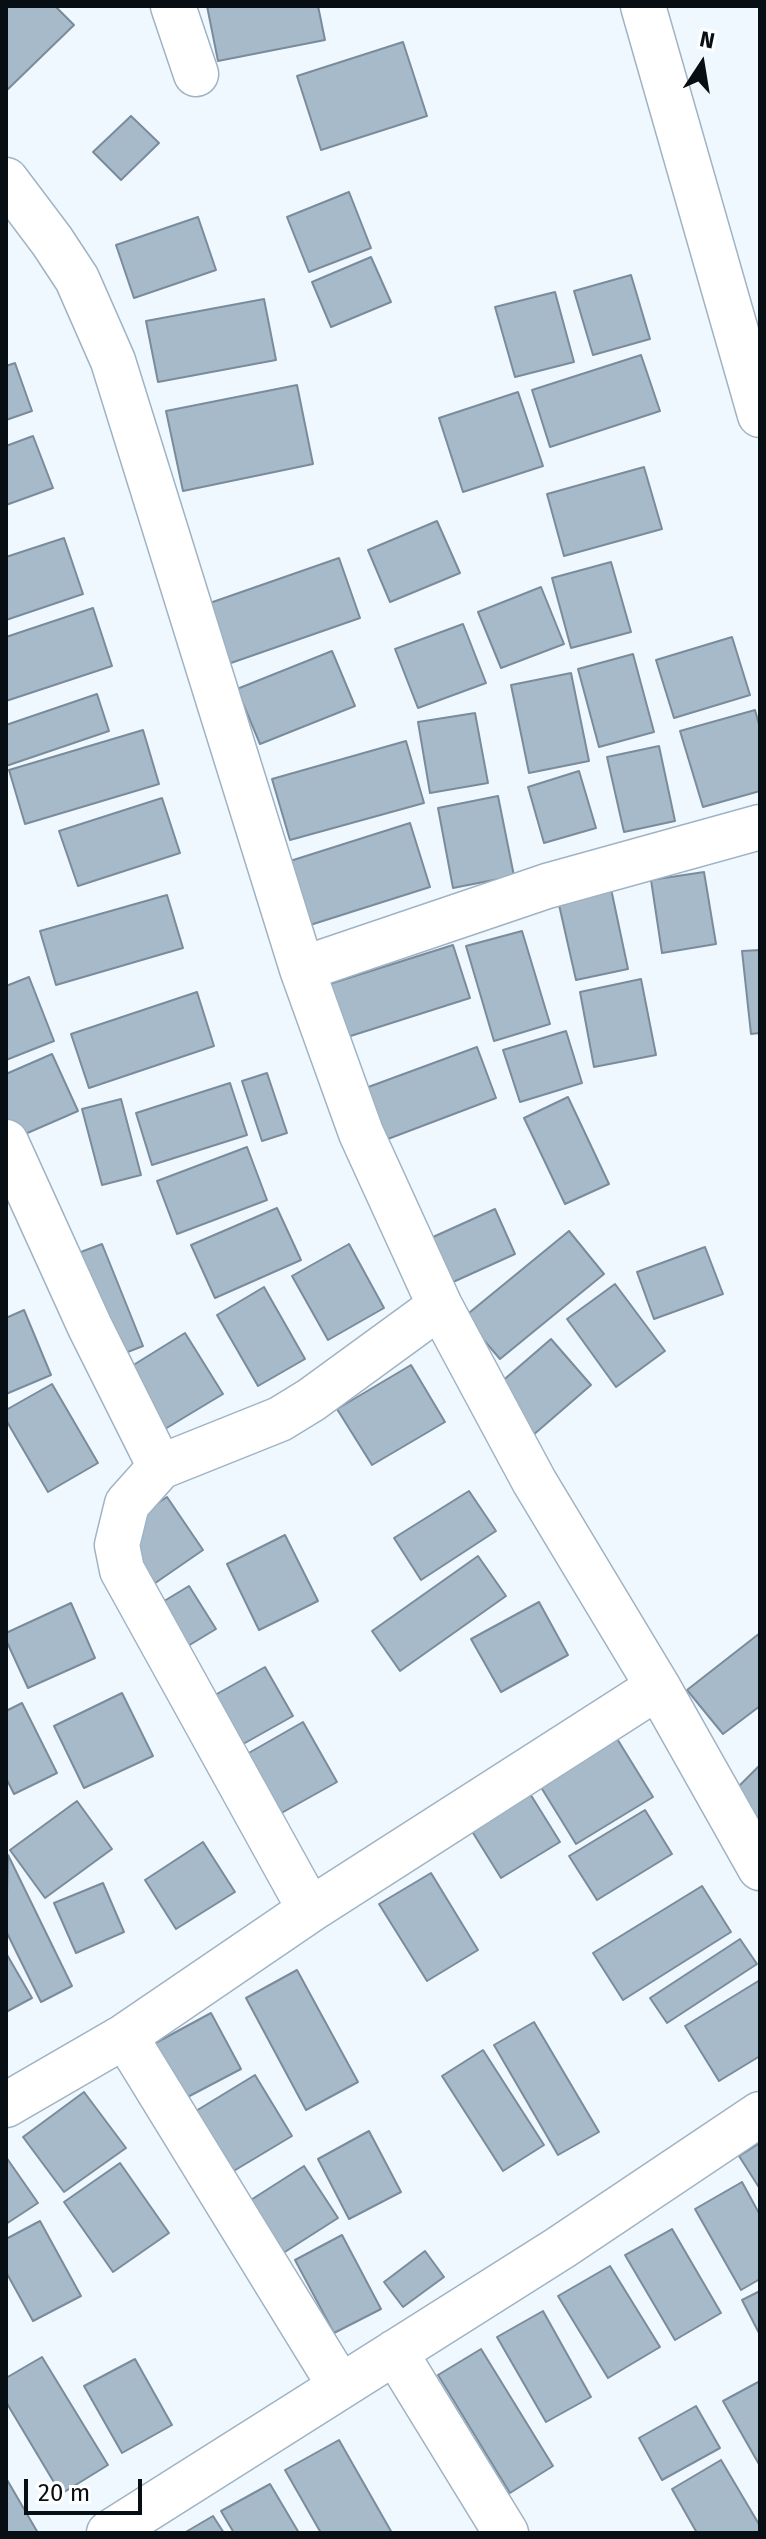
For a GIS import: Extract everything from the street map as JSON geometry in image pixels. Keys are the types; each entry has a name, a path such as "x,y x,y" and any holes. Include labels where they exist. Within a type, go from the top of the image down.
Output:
{"street":[{"path":"173,6 196,74"},
{"path":"643,6 760,415"},
{"path":"6,180 77,279 113,361 302,969 361,1133 440,1306 534,1481 658,1687 760,1868"},
{"path":"302,969 547,886 760,827"},
{"path":"6,1142 90,1327 160,1467"},
{"path":"310,1910 122,1570 117,1545 127,1504 160,1467 280,1419 440,1306"},
{"path":"6,2105 125,2036 310,1910 658,1687"},
{"path":"125,2036 340,2386"},
{"path":"109,2533 560,2248 760,2114"},
{"path":"395,2352 506,2533"}],"building":[{"path":"6,6 55,6 74,25 6,91"},
{"path":"207,6 318,6 325,40 218,61"},
{"path":"403,42 427,116 321,150 297,76"},
{"path":"131,116 159,143 121,180 93,152"},
{"path":"349,192 371,248 309,272 287,217"},
{"path":"198,217 216,270 134,298 116,245"},
{"path":"371,257 391,302 331,327 312,282"},
{"path":"631,275 650,339 593,355 574,291"},
{"path":"555,292 574,362 515,377 495,307"},
{"path":"264,299 276,360 158,382 146,321"},
{"path":"641,355 660,411 550,447 532,390"},
{"path":"15,363 32,411 6,420 6,366"},
{"path":"297,385 313,464 183,491 166,411"},
{"path":"518,392 543,466 463,492 439,418"},
{"path":"33,436 53,488 6,505 6,446"},
{"path":"644,467 662,529 564,556 547,494"},
{"path":"437,521 460,573 390,602 368,550"},
{"path":"64,538 83,594 6,620 6,557"},
{"path":"339,558 360,618 228,664 207,604"},
{"path":"611,562 631,632 571,648 552,578"},
{"path":"541,587 564,644 501,668 478,612"},
{"path":"93,608 112,666 6,701 6,637"},
{"path":"463,624 486,683 418,708 395,649"},
{"path":"732,637 750,695 674,718 656,660"},
{"path":"332,651 355,706 260,744 237,689"},
{"path":"633,654 654,732 599,747 578,669"},
{"path":"571,673 589,761 529,773 511,685"},
{"path":"97,694 109,731 6,766 6,725"},
{"path":"755,710 760,728 760,791 703,807 680,731"},
{"path":"475,713 488,783 430,793 418,722"},
{"path":"143,730 159,784 25,824 9,770"},
{"path":"406,741 424,803 290,840 272,779"},
{"path":"659,746 675,821 624,832 607,757"},
{"path":"579,771 596,828 544,843 528,787"},
{"path":"498,796 514,876 453,888 438,808"},
{"path":"162,798 180,853 78,886 59,831"},
{"path":"410,823 430,887 307,926 287,862"},
{"path":"704,872 716,944 662,953 651,880"},
{"path":"610,884 628,969 576,980 557,896"},
{"path":"167,895 183,948 56,985 40,931"},
{"path":"522,931 550,1024 494,1041 466,946"},
{"path":"453,945 470,998 338,1040 320,987"},
{"path":"760,950 760,1033 751,1034 742,951"},
{"path":"29,977 54,1041 6,1060 6,986"},
{"path":"641,979 656,1055 594,1067 580,992"},
{"path":"197,992 214,1046 89,1088 71,1034"},
{"path":"566,1031 582,1083 520,1102 503,1050"},
{"path":"477,1047 496,1098 372,1145 352,1093"},
{"path":"52,1054 78,1111 9,1141 6,1136 6,1074"},
{"path":"267,1073 287,1133 262,1141 242,1081"},
{"path":"230,1083 247,1135 152,1165 136,1113"},
{"path":"568,1097 609,1184 565,1204 524,1118"},
{"path":"121,1099 141,1175 102,1185 82,1109"},
{"path":"247,1147 267,1200 177,1234 157,1181"},
{"path":"277,1208 301,1260 215,1298 191,1245"},
{"path":"495,1209 515,1254 442,1287 422,1242"},
{"path":"569,1231 604,1274 500,1359 464,1317"},
{"path":"102,1244 143,1346 92,1366 52,1263"},
{"path":"349,1244 384,1308 328,1340 292,1276"},
{"path":"705,1247 723,1294 654,1319 637,1272"},
{"path":"615,1284 665,1351 616,1387 567,1319"},
{"path":"264,1287 305,1359 258,1386 217,1315"},
{"path":"24,1310 51,1375 6,1394 6,1318"},
{"path":"185,1333 223,1394 165,1429 127,1369"},
{"path":"551,1339 591,1385 532,1436 492,1390"},
{"path":"411,1365 445,1422 372,1465 337,1409"},
{"path":"52,1384 98,1463 48,1492 6,1420 6,1410"},
{"path":"469,1491 496,1531 421,1580 394,1538"},
{"path":"167,1497 203,1550 135,1597 97,1543"},
{"path":"285,1535 318,1601 259,1630 227,1564"},
{"path":"478,1556 506,1596 400,1671 372,1631"},
{"path":"189,1586 216,1629 178,1652 151,1609"},
{"path":"539,1602 568,1655 501,1692 471,1639"},
{"path":"71,1603 95,1658 28,1688 6,1640 6,1633"},
{"path":"760,1633 760,1706 723,1734 687,1690"},
{"path":"265,1667 293,1716 220,1757 192,1708"},
{"path":"122,1693 153,1756 84,1788 54,1726"},
{"path":"22,1703 57,1773 14,1794 6,1778 6,1711"},
{"path":"303,1722 337,1782 260,1825 226,1766"},
{"path":"616,1737 653,1797 576,1844 539,1784"},
{"path":"760,1765 760,1823 731,1794"},
{"path":"524,1784 560,1842 501,1878 465,1820"},
{"path":"77,1801 112,1849 45,1898 10,1850"},
{"path":"645,1810 672,1854 597,1900 569,1856"},
{"path":"203,1842 235,1892 176,1929 145,1880"},
{"path":"8,1855 72,1986 41,2002 6,1931"},
{"path":"431,1873 478,1950 427,1981 379,1904"},
{"path":"103,1883 124,1932 76,1953 54,1903"},
{"path":"702,1886 731,1932 623,2000 593,1953"},
{"path":"740,1939 757,1964 667,2023 650,1998"},
{"path":"6,1953 32,1998 6,2012"},
{"path":"297,1970 358,2082 306,2110 246,1998"},
{"path":"760,1980 760,2056 719,2081 685,2026"},
{"path":"211,2013 241,2069 180,2101 150,2046"},
{"path":"534,2022 599,2132 558,2155 494,2045"},
{"path":"483,2050 544,2145 503,2171 442,2076"},
{"path":"255,2075 292,2136 222,2178 186,2117"},
{"path":"84,2092 126,2148 64,2192 23,2137"},
{"path":"369,2131 401,2192 349,2219 318,2159"},
{"path":"760,2143 760,2189 739,2156"},
{"path":"6,2157 38,2203 6,2224"},
{"path":"120,2163 169,2233 113,2272 64,2202"},
{"path":"304,2166 338,2218 277,2257 243,2205"},
{"path":"742,2182 760,2215 760,2279 741,2290 695,2209"},
{"path":"40,2221 81,2296 33,2321 6,2272 6,2239"},
{"path":"672,2229 721,2313 675,2340 625,2255"},
{"path":"342,2235 381,2309 334,2333 295,2260"},
{"path":"425,2251 444,2277 403,2307 384,2282"},
{"path":"610,2266 660,2347 608,2378 558,2296"},
{"path":"760,2291 760,2335 742,2300"},
{"path":"543,2311 591,2397 546,2422 497,2337"},
{"path":"481,2349 553,2466 510,2493 438,2375"},
{"path":"42,2357 108,2465 61,2494 6,2402 6,2378"},
{"path":"135,2359 172,2425 122,2453 84,2386"},
{"path":"760,2381 760,2466 723,2401"},
{"path":"696,2406 720,2448 662,2480 639,2438"},
{"path":"339,2440 392,2533 321,2533 285,2470"},
{"path":"721,2460 760,2526 760,2533 697,2533 672,2489"},
{"path":"6,2478 38,2533 6,2533"},
{"path":"270,2484 299,2533 234,2533 221,2511"},
{"path":"213,2516 224,2533 184,2533"}]}
